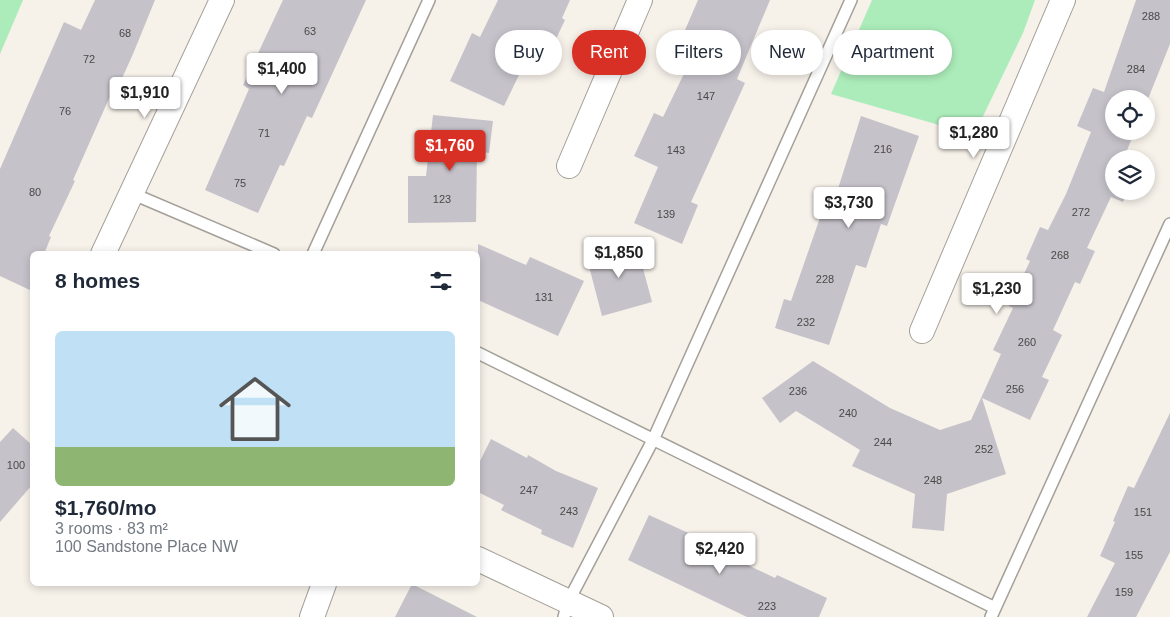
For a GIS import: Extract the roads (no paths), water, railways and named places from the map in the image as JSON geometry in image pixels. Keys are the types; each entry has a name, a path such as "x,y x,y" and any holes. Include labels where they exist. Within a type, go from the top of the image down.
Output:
{"street":[{"path":"104,251 222,0"},
{"path":"569,166 640,0"},
{"path":"922,331 1063,0"},
{"path":"480,560 566,609 601,617"},
{"path":"312,617 323,586"}],"lane":[{"path":"314,251 429,0"},
{"path":"566,609 653,440 851,0"},
{"path":"131,194 267,251"},
{"path":"480,353 993,612 1170,224"}]}
